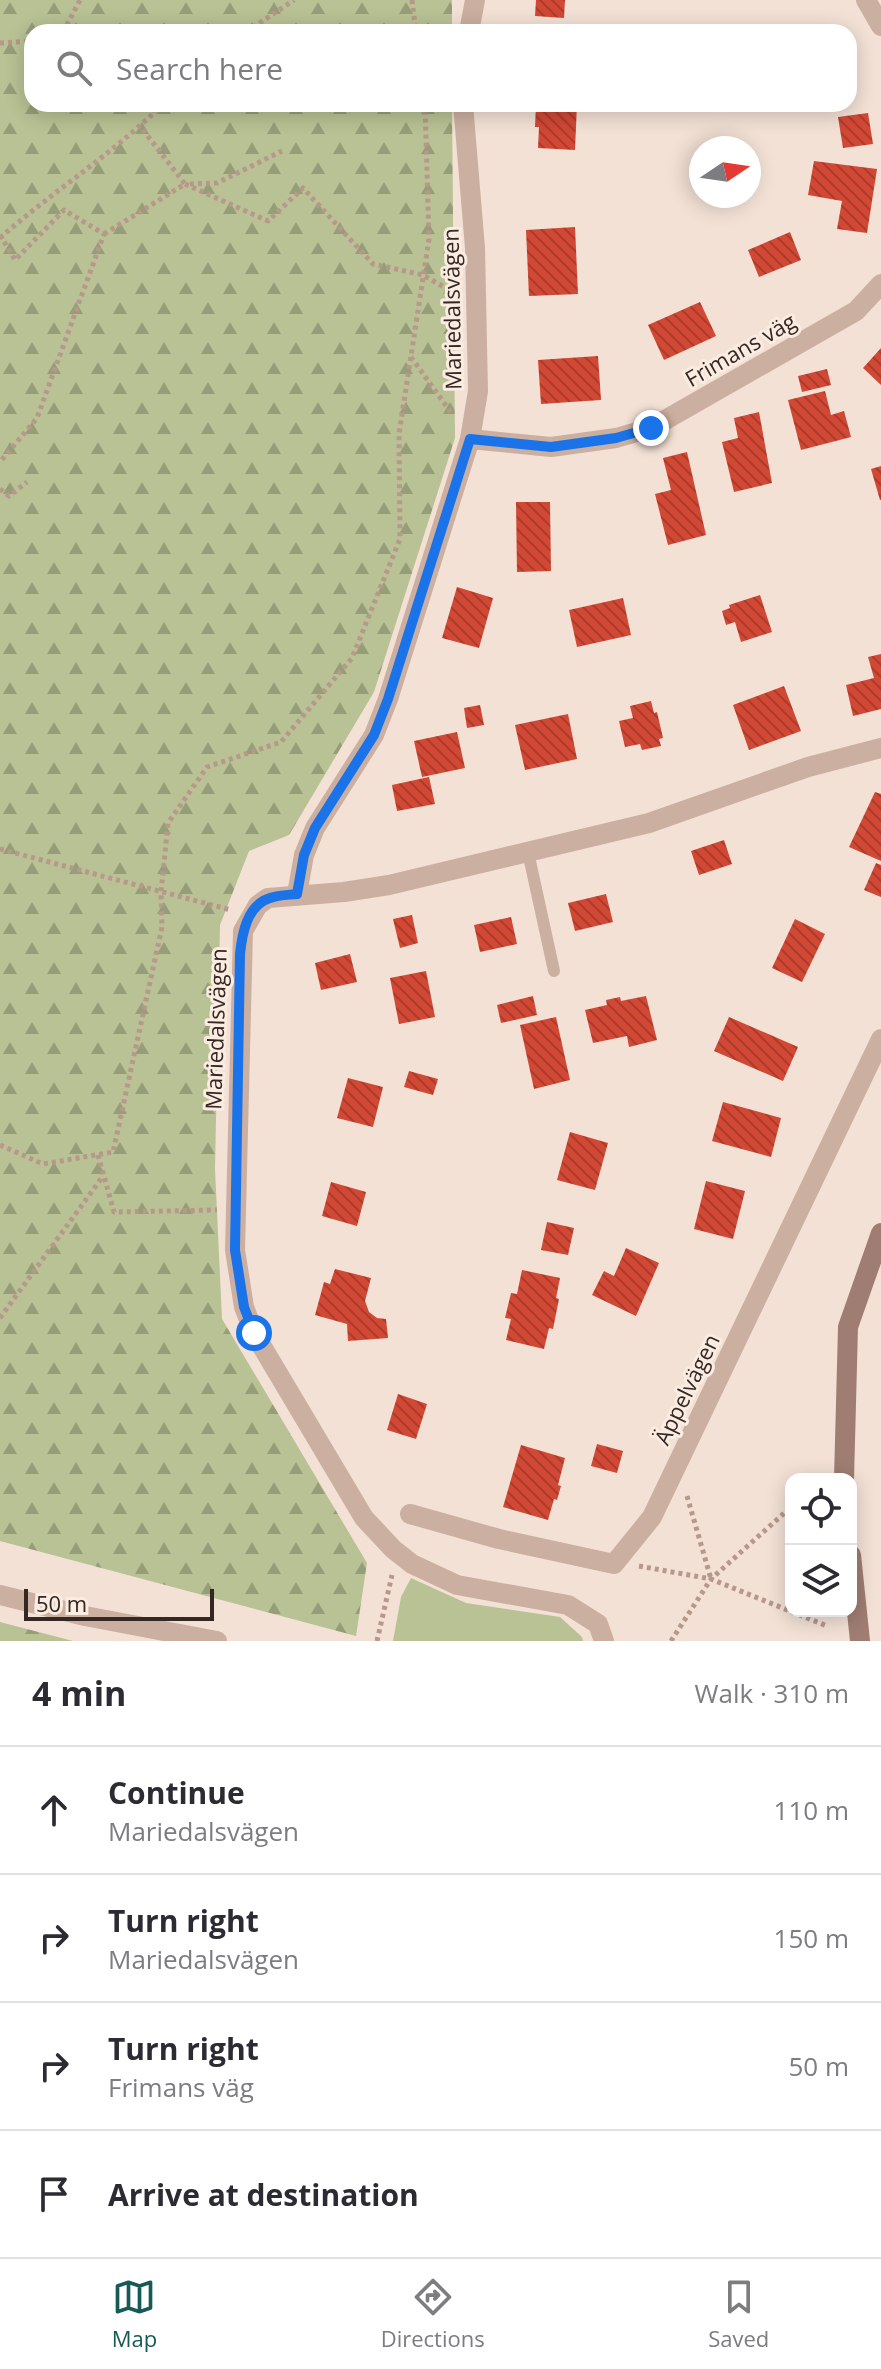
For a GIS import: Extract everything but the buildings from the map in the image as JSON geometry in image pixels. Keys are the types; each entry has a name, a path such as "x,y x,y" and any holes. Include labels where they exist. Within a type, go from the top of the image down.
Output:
{"main road":[{"path":"844,1473 848,1327 881,1233"},
{"path":"857,1612 860,1641"}],"street":[{"path":"470,24 475,0"},
{"path":"866,0 881,26"},
{"name":"Mariedalsvägen","path":"297,894 304,855 315,828 374,735 388,699 470,439 478,391 477,307 464,112"},
{"name":"Frimans väg","path":"470,439 551,447 616,438 651,428 856,311 881,284"},
{"path":"251,915 268,898 389,885 649,823 808,767 881,748"},
{"name":"Mariedalsvägen","path":"251,915 243,931 240,954 234,1209 236,1266 244,1307 254,1333 377,1535 433,1576 457,1585 568,1605 598,1624 604,1641"},
{"name":"Äppelvägen","path":"614,1564 652,1517 881,1039"},
{"path":"410,1514 499,1539 614,1564"},
{"path":"0,1595 74,1614 217,1641"}],"lane":[{"path":"528,852 554,971"}],"path":[{"path":"67,24 80,0"},
{"path":"258,24 294,0"},
{"path":"412,0 415,24"},
{"path":"0,43 24,42"},
{"path":"104,234 64,210 15,260 0,236 154,112"},
{"path":"0,1145 43,1164 113,1152 162,927 161,893 168,823 207,767 281,742 352,658 400,539 399,434 429,239 425,112"},
{"path":"140,126 185,184 268,221 303,188 373,264 423,275 477,307"},
{"path":"0,462 37,418 104,234 185,184 217,183 282,151"},
{"path":"411,356 470,439"},
{"path":"0,489 9,496 27,482"},
{"path":"0,849 251,915"},
{"path":"98,1155 114,1212 234,1209"},
{"path":"0,1318 104,1175"},
{"path":"677,1464 711,1579"},
{"path":"671,1641 711,1579 785,1512"},
{"path":"377,1641 394,1569 404,1557"},
{"path":"614,1564 711,1579 827,1626"}],"green space":[{"path":"0,0 452,0 452,24 24,24 24,112 452,112 455,438 374,692 289,835 249,851 220,925 215,1169 222,1319 367,1563 356,1636 0,1541"},
{"path":"411,1578 466,1603 560,1617 583,1641 393,1641 401,1597"},
{"path":"0,1622 73,1641 0,1641"}],"route":[{"path":"254,1333 244,1307 235,1250 240,954 243,931 258,905 268,898 297,894 304,855 315,828 374,735 470,439 551,447 616,438 651,428"}]}
